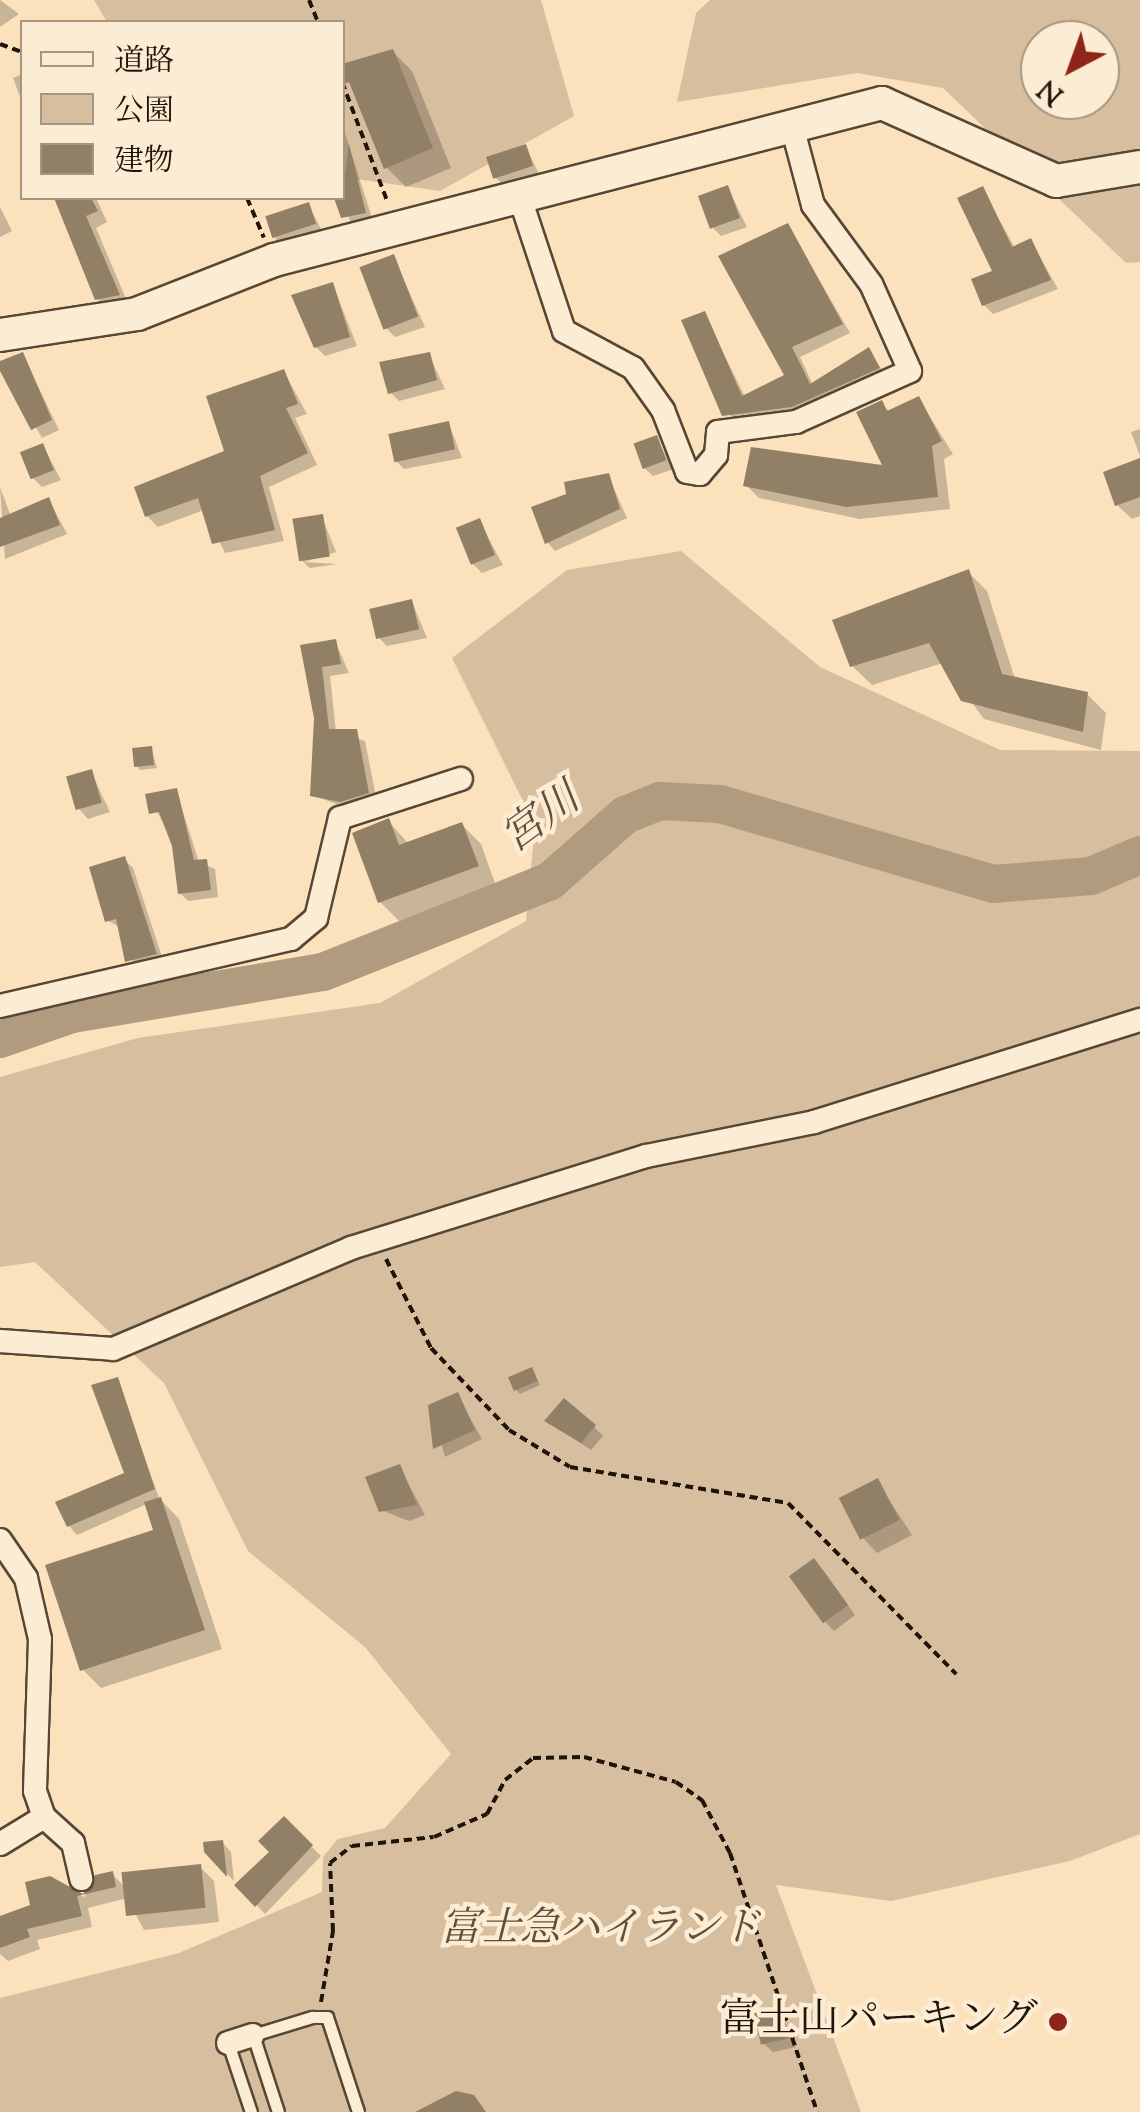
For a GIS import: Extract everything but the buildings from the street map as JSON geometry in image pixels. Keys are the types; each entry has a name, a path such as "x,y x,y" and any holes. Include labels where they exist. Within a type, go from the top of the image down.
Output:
{"street":[{"path":"0,335 137,314 274,260 882,103 1056,181 1140,167"},
{"path":"519,195 564,331 633,368 662,410 686,472 700,474 716,455 718,432 796,422 910,371 871,284 813,205 792,126"},
{"path":"0,1006 291,939 316,918 340,818 461,778"},
{"path":"0,1341 113,1349 376,1240 646,1156 814,1122 1140,1020"},
{"path":"0,1540 26,1578 40,1639 36,1791 44,1817 73,1842 81,1878"},
{"path":"0,1844 44,1817"},
{"path":"228,2043 253,2035"}],"lane":[{"path":"278,2112 253,2035 321,2017 358,2112"},
{"path":"228,2043 251,2112"}],"path":[{"path":"345,90 396,226"},
{"path":"248,200 274,260"},
{"path":"376,1240 431,1348 509,1430 570,1466 788,1503 956,1674"},
{"path":"321,2017 320,1968 334,1931 330,1864 352,1846 434,1836 487,1814 505,1780 532,1758 584,1757 676,1782 702,1800 818,2112"}],"green space":[{"path":"94,0 541,0 574,116 440,191 345,177 345,20 106,20"},
{"path":"710,0 1140,0 1140,262 1126,263 943,88 857,73 677,102 696,13"},
{"name":"富士急ハイランド","path":"681,551 820,667 1000,750 1140,751 1140,1834 1070,1861 891,1901 776,1885 861,2112 0,2112 0,1998 179,1953 322,1892 323,1857 338,1839 385,1828 451,1754 365,1647 248,1551 164,1383 35,1262 0,1267 0,1077 138,1038 380,1003 526,921 535,825 452,658 567,570"}],"waterway":[{"name":"宮川","path":"0,1039 72,1014 323,972 550,881 625,815 660,801 720,804 994,884 1091,876 1140,855"}],"place":[{"name":"富士山パーキング","path":"1058,2022"}]}
